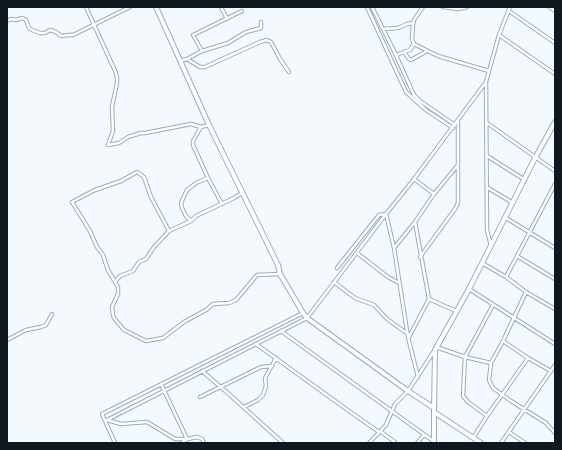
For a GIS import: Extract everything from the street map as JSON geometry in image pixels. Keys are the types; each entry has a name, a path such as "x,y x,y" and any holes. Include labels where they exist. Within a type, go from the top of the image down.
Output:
{"street":[{"path":"86,7 117,78 112,107 113,131 108,145 119,143 128,137 142,133 145,134 191,124 202,126 209,125"},
{"path":"7,21 22,18 27,22 29,28 40,33 45,33 50,30 54,31 61,36 73,34 130,7"},
{"path":"156,7 209,125 278,265 280,274 303,313 307,318 481,443"},
{"path":"221,7 227,18"},
{"path":"367,7 406,92 426,110 453,128"},
{"path":"372,7 414,94 420,101 455,124"},
{"path":"423,7 413,23 412,39 414,44 438,56 489,71"},
{"path":"443,7 458,9 467,7"},
{"path":"491,246 487,230 488,188 486,82 499,35 510,7"},
{"path":"549,7 555,11"},
{"path":"202,52 193,35 242,11"},
{"path":"509,11 554,42 555,38"},
{"path":"180,61 228,43 246,32 262,28 261,22"},
{"path":"382,29 398,28 413,23"},
{"path":"499,35 555,74"},
{"path":"187,59 200,67 205,67 267,40 271,42 288,72"},
{"path":"396,55 410,50 414,44"},
{"path":"404,52 409,59 412,60 427,51"},
{"path":"105,421 307,318 453,128 486,82"},
{"path":"420,257 458,203 458,121"},
{"path":"369,443 388,421 398,401 408,391 436,349 469,289 535,158 555,122"},
{"path":"487,123 555,171"},
{"path":"202,126 193,141 193,145 222,204"},
{"path":"487,156 525,180"},
{"path":"394,248 415,222 434,194 459,164"},
{"path":"169,231 151,197 144,176 137,172 120,182 91,192 72,202 103,255 108,270 119,290 112,307 114,318 124,330 146,341 163,338 184,322 206,310 213,304 228,303 236,300 257,275 280,274"},
{"path":"191,221 186,216 182,208 181,203 184,195 191,186 208,178"},
{"path":"414,179 434,194"},
{"path":"506,277 555,184"},
{"path":"488,188 513,203"},
{"path":"115,282 120,276 132,272 139,262 146,259 154,247 169,231 191,221 196,216 242,193"},
{"path":"386,214 394,248 408,336 418,377"},
{"path":"337,268 379,215 386,214"},
{"path":"506,218 530,231 555,248"},
{"path":"408,336 429,299 420,257 415,222"},
{"path":"357,252 388,277 400,283"},
{"path":"517,256 554,278"},
{"path":"482,263 555,309"},
{"path":"334,282 355,298 375,306 387,320 408,336"},
{"path":"469,289 555,344"},
{"path":"526,292 503,342 490,363 490,384 502,395 546,423 555,432"},
{"path":"429,299 456,311"},
{"path":"487,416 468,402 463,396 465,357 493,305"},
{"path":"116,443 102,414 303,313"},
{"path":"7,340 26,330 39,328 45,325 52,314"},
{"path":"281,331 435,443"},
{"path":"503,342 551,371"},
{"path":"256,344 348,411 396,443"},
{"path":"436,349 490,363"},
{"path":"435,443 434,410 436,349"},
{"path":"244,406 258,400 263,395 266,386 265,378 276,358"},
{"path":"473,438 528,358"},
{"path":"501,443 555,365"},
{"path":"200,397 261,367 272,366"},
{"path":"194,368 198,374"},
{"path":"202,372 244,406 283,443"},
{"path":"161,384 187,439"},
{"path":"105,421 108,420 121,424 147,422 175,439 200,438 204,443"},
{"path":"509,432 525,443"},
{"path":"417,443 424,434"},
{"path":"183,443 187,439"}]}
